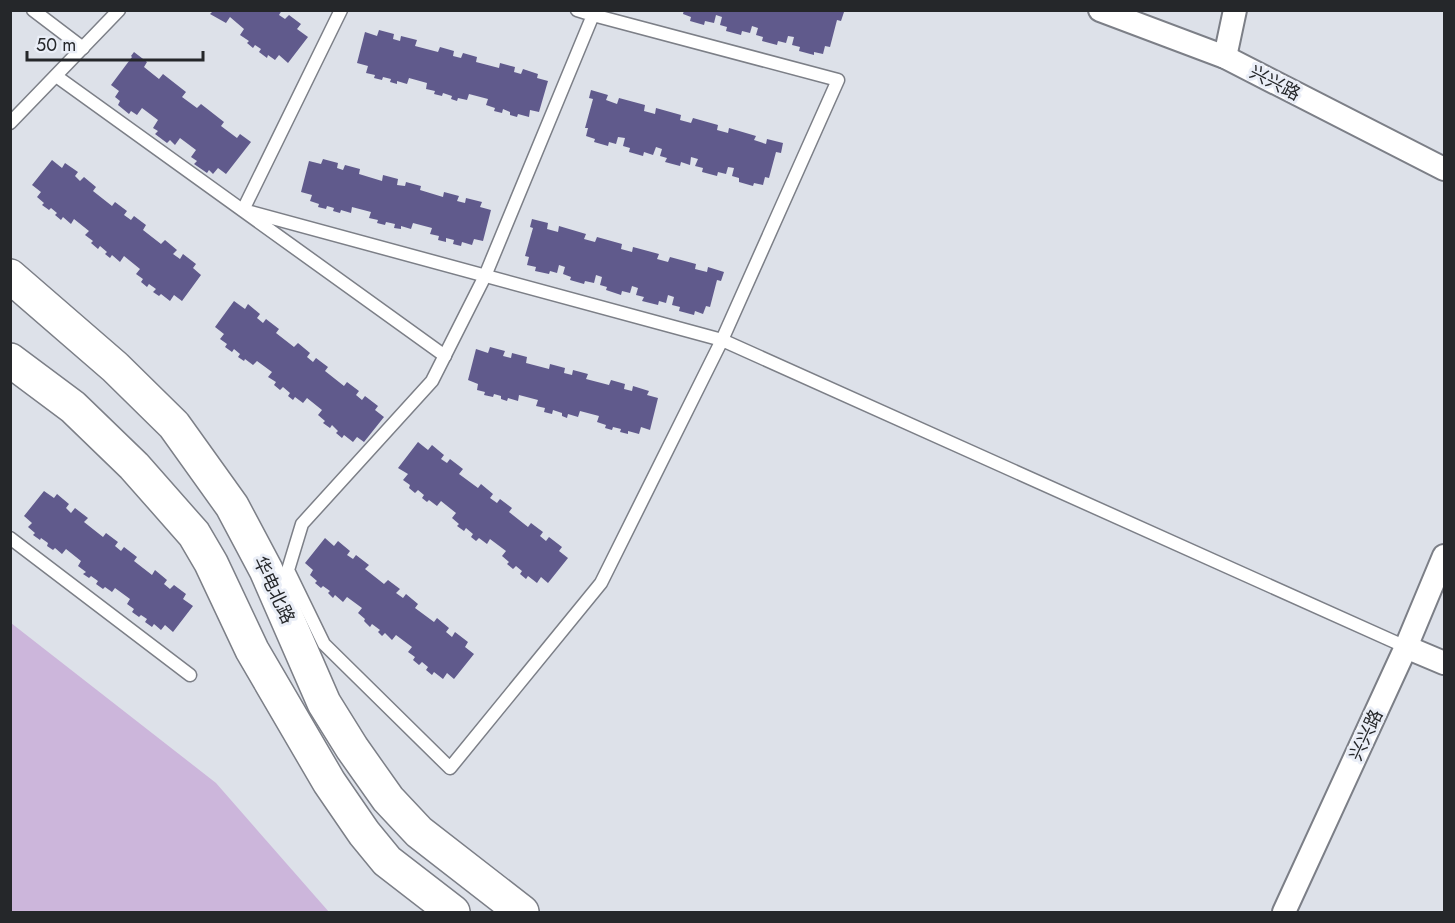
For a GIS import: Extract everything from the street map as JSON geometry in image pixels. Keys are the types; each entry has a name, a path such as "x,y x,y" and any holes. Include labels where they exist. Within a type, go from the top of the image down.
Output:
{"main road":[{"name":"华电北路","path":"10,276 115,367 174,424 232,506 266,570 324,703 388,799 419,832 522,912"},
{"path":"10,360 73,407 134,466 194,534 211,563 252,650 328,782 387,861 453,912"}],"street":[{"name":"兴兴路","path":"1101,10 1225,57 1444,168"},
{"path":"1225,57 1235,10"},
{"name":"兴兴路","path":"1284,912 1406,647 1444,556"},
{"path":"1406,647 1444,663"}],"lane":[{"path":"33,10 83,48"},
{"path":"10,123 119,10"},
{"path":"243,210 341,10"},
{"path":"577,10 838,80 722,340 601,583 450,768 324,644 288,570 302,524 432,381 485,276 593,15"},
{"path":"56,76 445,356"},
{"path":"243,210 722,340 1406,647"},
{"path":"10,538 190,675"}],"shaded area":[{"path":"11,623 216,783 329,912 11,912"}],"building":[{"path":"210,10 282,10 279,15 285,19 289,15 301,24 297,29 308,37 288,63 279,55 275,60 268,55 267,58 259,52 261,49 255,45 253,48 247,43 249,41 240,35 244,29 230,17 226,23 210,14 212,12"},
{"path":"684,10 820,10 826,12 827,10 838,10 844,12 841,21 837,20 830,47 825,46 823,54 814,52 814,55 799,51 800,47 792,45 794,37 788,36 786,43 778,41 777,45 762,41 763,37 756,35 758,28 752,26 750,33 742,31 741,35 726,31 727,27 720,25 722,17 716,15 714,23 705,21 704,25 690,21 691,17 683,14"},
{"path":"379,30 394,34 393,39 400,41 401,36 417,40 415,46 438,52 440,47 454,51 453,56 461,58 463,53 477,57 476,62 499,68 500,63 515,67 514,72 521,74 523,69 538,74 537,78 548,81 539,112 530,110 529,117 518,114 517,117 503,109 502,113 494,111 495,108 486,105 488,99 469,94 467,100 458,98 457,101 451,99 452,96 443,93 442,96 434,94 435,91 426,89 427,83 409,78 407,84 397,81 397,84 390,82 391,79 374,78 375,75 366,73 368,66 357,63 365,32 377,36"},
{"path":"134,52 147,62 144,67 159,79 163,74 186,92 182,97 197,108 201,104 224,122 221,126 237,138 240,134 251,142 226,174 218,168 213,174 209,170 207,173 194,164 197,161 191,157 196,150 180,138 175,145 170,140 167,143 155,134 158,131 153,128 158,120 142,108 137,115 131,111 129,114 118,105 120,101 115,97 119,91 111,85"},
{"path":"591,90 608,95 606,100 617,104 619,98 645,105 644,111 655,114 656,108 681,115 680,120 691,123 693,118 718,125 717,130 728,133 729,128 756,136 754,140 766,144 767,139 783,143 781,153 776,152 769,178 765,177 763,185 754,183 753,186 739,182 739,178 732,176 734,168 728,167 726,174 718,172 717,176 702,172 703,168 695,166 698,159 691,157 690,165 681,162 680,166 665,162 667,158 660,156 662,149 656,147 653,155 644,152 643,156 629,152 630,148 623,146 625,138 618,137 616,144 609,142 608,146 594,142 595,139 586,136 588,128 585,128 593,99 589,98"},
{"path":"323,159 338,163 337,168 343,170 345,165 360,169 359,174 382,181 383,175 398,179 397,185 405,186 406,182 421,186 420,190 443,197 444,192 459,196 457,201 465,203 466,198 482,202 480,207 491,210 483,241 474,239 472,245 462,242 461,246 453,244 454,240 446,238 446,242 438,240 439,236 430,234 432,228 413,223 411,229 401,226 401,229 394,228 395,224 386,222 385,225 369,218 371,212 352,207 351,213 341,210 340,213 327,206 326,209 318,207 319,204 310,201 312,195 301,192 309,161 321,164"},
{"path":"52,160 62,168 65,163 78,172 75,176 80,181 84,177 96,187 93,191 112,206 115,202 127,211 124,215 131,220 134,216 146,225 143,230 161,244 165,240 177,250 173,254 180,259 183,254 196,264 193,268 201,275 182,301 174,295 170,301 161,294 159,296 153,292 156,289 149,284 147,287 141,282 143,279 136,274 140,269 124,256 120,262 112,255 110,258 100,246 98,249 91,243 93,241 85,235 89,231 74,219 71,224 63,217 61,220 51,208 49,210 42,205 44,203 37,197 41,192 32,185"},
{"path":"532,219 548,223 547,229 558,232 559,226 586,234 584,239 595,242 597,237 622,244 621,249 632,252 633,247 659,254 657,259 668,262 670,257 696,264 695,269 707,272 708,267 724,272 721,281 717,280 710,307 706,306 703,314 695,311 694,315 679,311 680,307 672,305 674,297 668,295 666,303 659,301 658,305 642,301 644,297 636,295 638,288 632,286 630,293 622,291 621,295 606,290 607,287 600,285 602,277 596,275 594,283 585,281 584,284 570,280 571,277 563,274 565,267 559,265 557,273 535,271 536,267 527,265 529,257 525,256 533,228 530,227"},
{"path":"234,301 245,309 248,304 260,314 257,318 263,323 266,319 279,329 276,333 294,347 298,343 310,353 307,357 313,362 316,358 328,367 325,371 344,386 347,382 359,391 356,395 362,400 365,396 378,406 375,410 384,417 364,442 357,437 353,442 344,435 342,438 332,425 330,428 323,423 325,421 318,415 322,410 307,398 303,403 295,397 293,400 288,396 290,393 283,387 280,390 274,385 276,382 268,377 272,372 257,361 253,365 245,359 244,361 238,357 240,354 234,349 232,352 225,347 227,344 220,339 224,334 215,327"},
{"path":"490,347 505,351 503,356 511,358 512,353 527,357 526,363 549,369 550,364 565,368 564,373 572,375 573,370 588,374 586,379 609,385 611,380 625,384 624,389 632,391 633,386 649,391 647,395 658,398 650,430 641,427 639,434 628,431 628,434 620,432 621,429 605,428 606,425 597,422 599,416 580,411 578,417 568,414 567,418 562,416 562,413 553,410 552,414 544,412 545,408 536,406 538,400 519,395 518,401 508,398 507,401 494,394 493,397 484,395 485,392 477,390 478,384 468,380 476,349 488,353"},
{"path":"418,442 428,450 432,445 444,455 441,459 447,463 450,459 463,469 459,474 478,488 481,484 493,494 490,498 497,503 500,499 512,508 509,512 528,527 531,523 543,532 540,536 546,541 549,537 562,547 559,551 568,558 548,583 541,577 537,583 528,576 526,579 516,566 513,569 507,564 509,562 502,556 506,551 490,539 487,544 479,538 476,541 471,537 473,534 466,528 464,531 457,526 459,524 452,518 456,513 441,501 437,506 429,500 427,502 418,490 415,493 409,488 410,485 403,480 408,474 398,468"},
{"path":"44,491 54,498 57,494 69,504 66,508 71,513 75,508 88,518 84,522 103,537 106,533 118,542 115,546 121,551 124,547 137,557 134,561 152,575 155,570 167,580 164,584 170,589 174,585 186,594 183,599 193,606 173,632 165,625 161,630 154,624 152,627 145,622 147,619 132,612 134,609 127,604 130,599 115,588 112,592 105,587 103,589 96,584 98,581 83,574 86,572 78,566 81,561 66,549 62,554 55,548 53,550 47,546 48,543 41,538 40,540 33,535 35,533 28,527 32,523 24,516"},
{"path":"325,538 334,546 338,541 350,551 347,555 353,559 356,555 369,565 365,569 384,584 388,580 400,589 396,593 403,598 406,594 418,604 415,608 434,622 437,618 449,628 446,632 452,637 455,632 468,642 465,647 474,654 454,679 447,673 443,679 434,672 432,675 422,662 419,665 413,660 415,657 408,652 412,647 396,635 392,640 385,633 382,636 378,632 380,630 372,624 370,627 358,613 362,608 347,597 343,602 335,595 333,598 328,593 330,591 315,583 317,581 310,575 313,570 305,563"}]}
